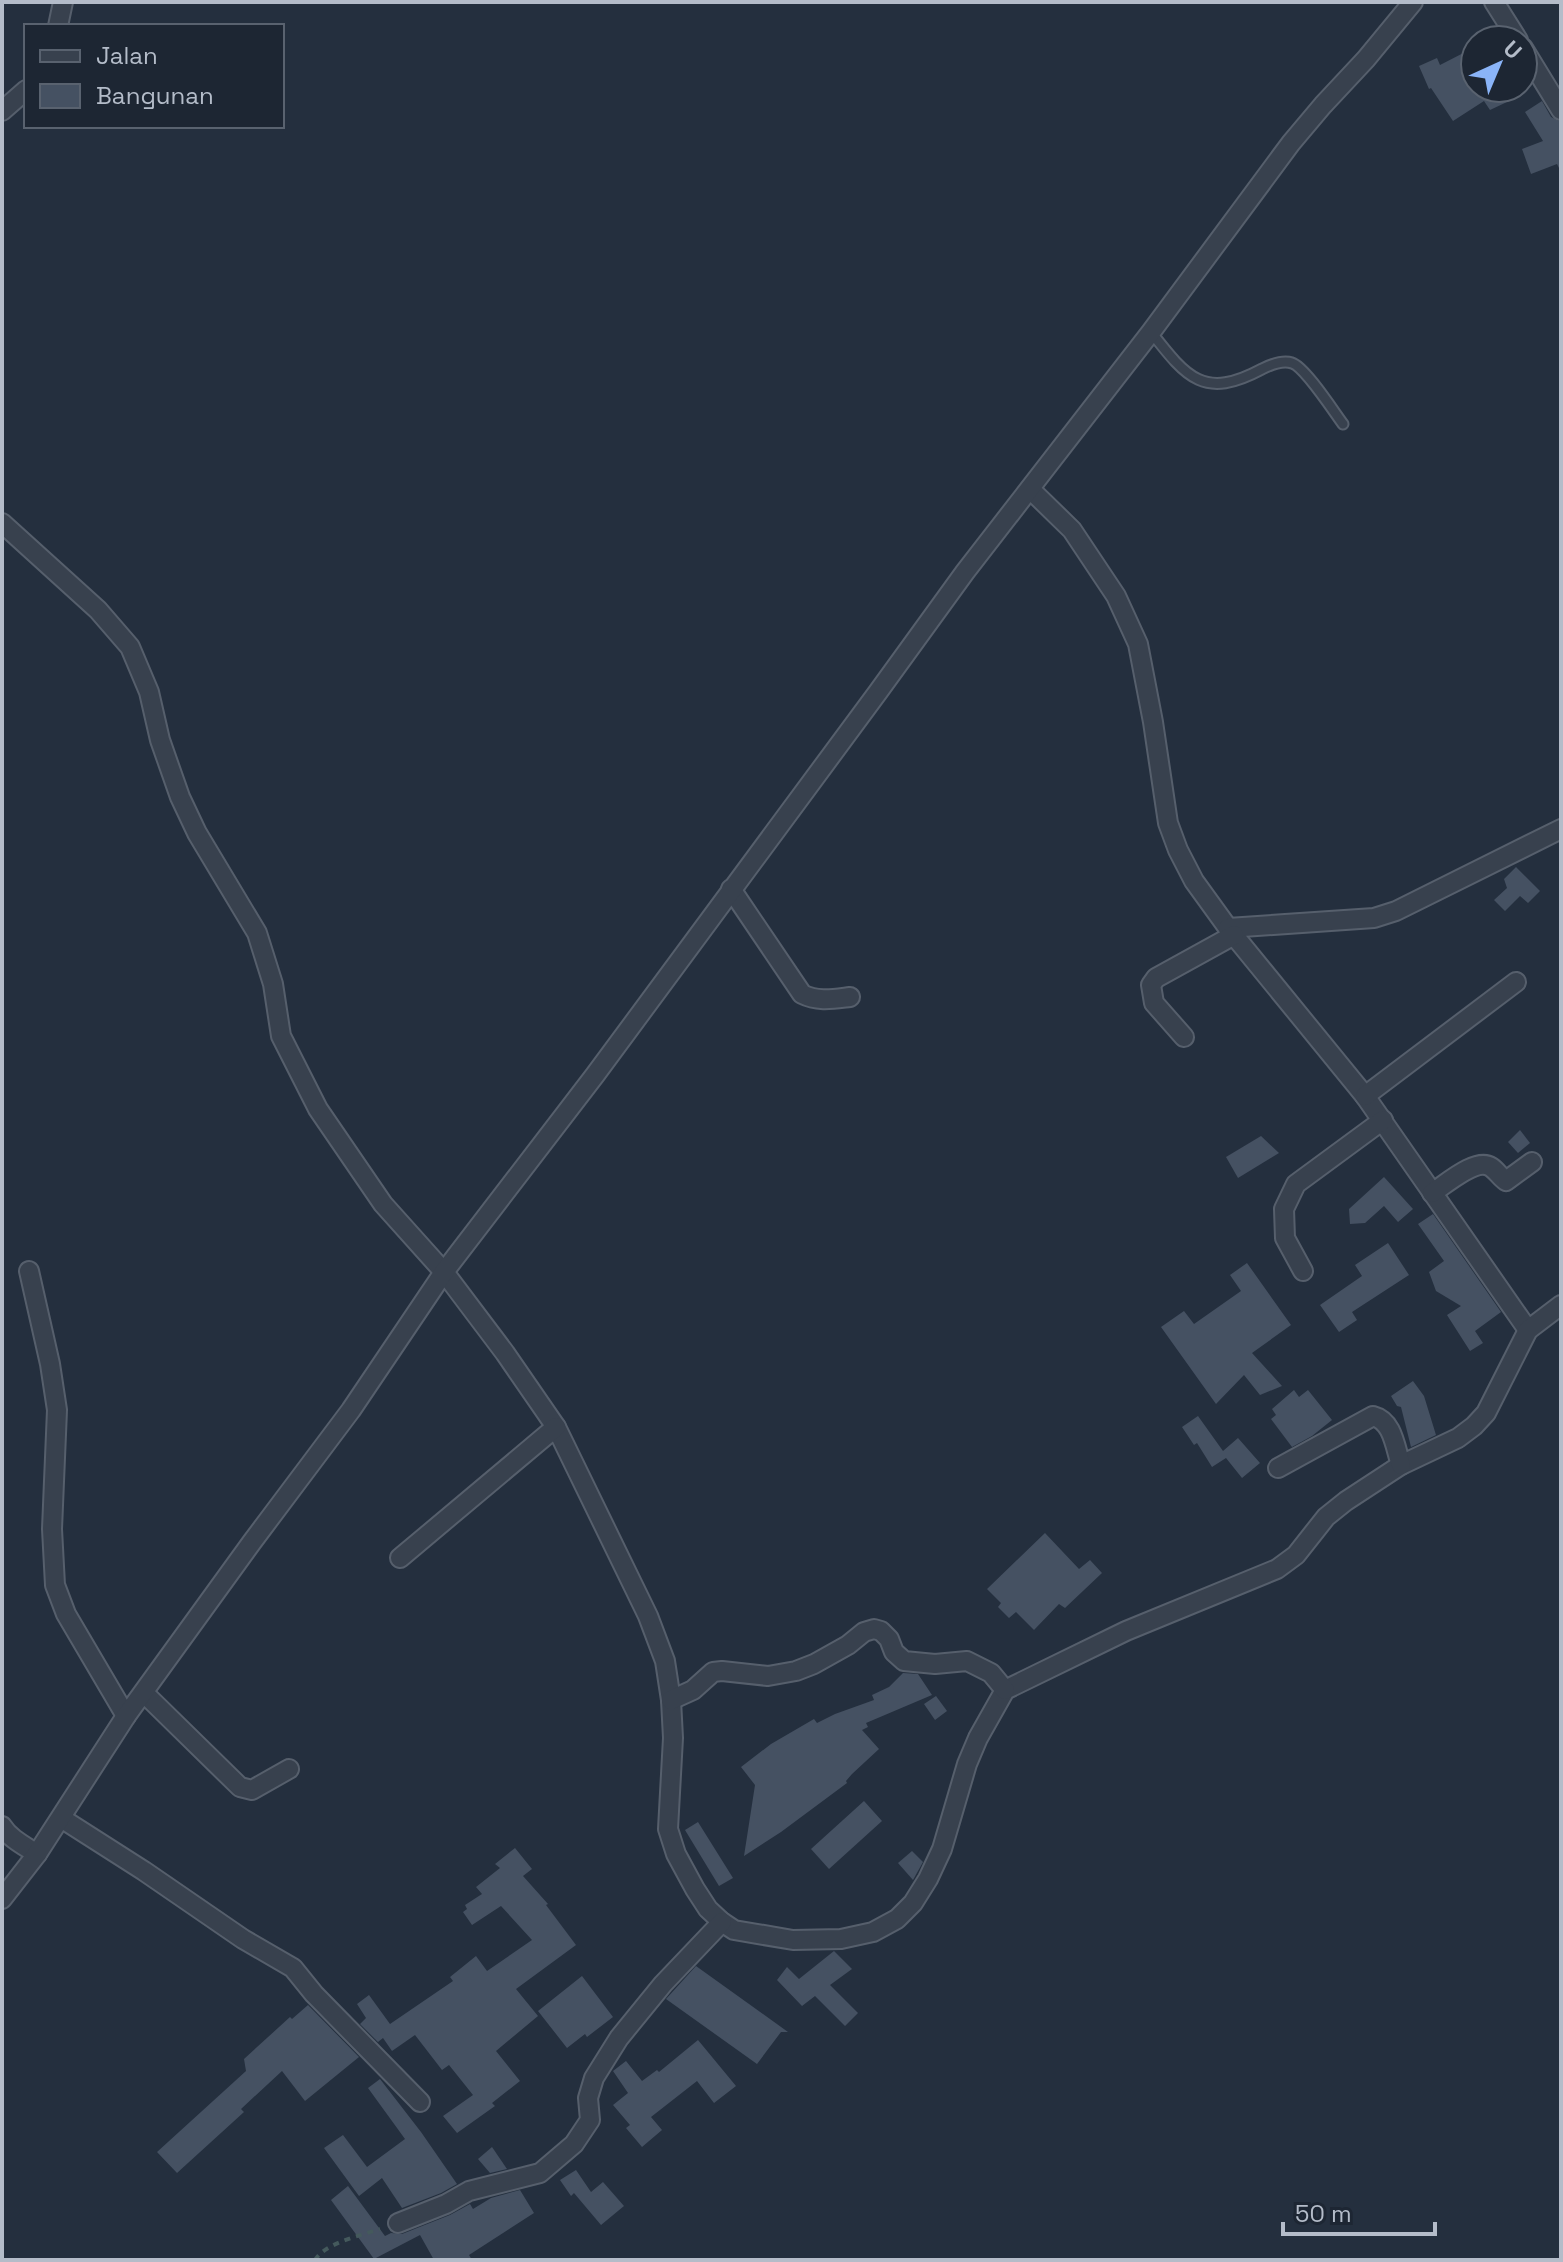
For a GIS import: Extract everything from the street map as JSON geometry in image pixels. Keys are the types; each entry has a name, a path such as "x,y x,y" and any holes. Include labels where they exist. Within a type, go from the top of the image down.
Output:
{"street":[{"path":"58,24 63,2"},
{"path":"2,1899 37,1854 126,1716 345,1419 444,1272 595,1075 965,572 1151,332 1297,135 1413,2"},
{"path":"1494,2 1508,24"},
{"path":"1539,74 1561,110"},
{"path":"2,111 24,92"},
{"path":"1030,489 1072,530 1116,596 1138,644 1168,823 1194,881 1231,932 1383,1120 1528,1330"},
{"path":"2,523 98,610 130,647 149,692 164,754 180,797 197,833 257,933 273,984 281,1036 318,1109 383,1204 444,1272 556,1427 648,1616 665,1661 673,1738 668,1829 676,1854 708,1909 734,1930 793,1940 841,1939 873,1932 897,1919 913,1903 928,1879 942,1849 967,1764 1005,1690 1126,1631 1277,1569 1296,1555 1336,1509 1401,1465 1458,1438 1474,1426 1486,1413 1528,1330 1561,1305"},
{"path":"1184,1037 1154,1003 1151,985 1156,978 1231,932 1374,918 1396,911 1561,829"},
{"path":"731,889 802,994 812,999 827,1000 850,997"},
{"path":"1365,1096 1516,982"},
{"path":"1303,1271 1285,1238 1284,1209 1296,1184 1383,1120"},
{"path":"1432,1193 1473,1166 1490,1166 1506,1181 1532,1162"},
{"path":"29,1271 57,1410 52,1529 55,1585 66,1614 126,1716"},
{"path":"1278,1468 1373,1416 1381,1418 1389,1427 1401,1465"},
{"path":"400,1558 556,1427"},
{"path":"671,1700 693,1690 713,1672 768,1676 796,1671 874,1629 889,1639 894,1652 904,1661 935,1664 967,1661 991,1673 1005,1690"},
{"path":"144,1693 240,1787 252,1790 289,1769"},
{"path":"61,1818 243,1939 293,1968 314,1994 420,2102"},
{"path":"2,1826 37,1854"},
{"path":"398,2223 446,2204 469,2191 540,2173 574,2144 590,2120 588,2098 594,2078 619,2038 663,1984 722,1922"}],"lane":[{"path":"1151,332 1192,378 1214,385 1243,379 1272,364 1291,362 1302,370 1343,424"}],"path":[{"path":"315,2260 318,2254 344,2241 398,2223"}],"building":[{"path":"1459,55 1459,104 1479,104 1453,121 1429,89 1419,66 1437,58 1440,65"},
{"path":"1542,101 1551,117 1561,122 1561,172 1557,164 1531,174 1522,149 1543,141 1525,112"},
{"path":"1486,104 1503,104 1490,110"},
{"path":"1516,867 1540,891 1528,903 1520,896 1505,911 1494,900 1507,888 1504,879"},
{"path":"1520,1130 1530,1143 1518,1153 1508,1142"},
{"path":"1261,1136 1279,1153 1238,1178 1226,1157"},
{"path":"1384,1177 1413,1209 1398,1222 1384,1206 1365,1223 1350,1224 1349,1209"},
{"path":"1433,1214 1501,1312 1475,1331 1483,1343 1470,1351 1447,1315 1461,1306 1436,1291 1429,1272 1444,1261 1418,1224"},
{"path":"1388,1243 1409,1275 1352,1312 1357,1320 1339,1332 1320,1305 1362,1276 1355,1265"},
{"path":"1247,1263 1291,1325 1252,1353 1282,1386 1260,1395 1244,1375 1216,1404 1161,1327 1184,1311 1194,1324 1241,1291 1230,1275"},
{"path":"1413,1381 1424,1396 1436,1435 1411,1447 1401,1407 1391,1396"},
{"path":"1294,1390 1299,1397 1308,1390 1332,1420 1292,1447 1271,1419 1276,1415 1272,1409"},
{"path":"1198,1416 1223,1451 1238,1438 1260,1463 1242,1478 1226,1458 1212,1467 1182,1427"},
{"path":"1045,1533 1079,1569 1090,1560 1102,1573 1065,1608 1059,1604 1034,1630 1016,1612 1009,1618 998,1607 1001,1603 987,1589"},
{"path":"903,1673 918,1674 932,1695 866,1723 868,1727 862,1730 879,1749 852,1774 847,1783 744,1856 755,1785 741,1767 771,1744 814,1719 817,1723 874,1700 872,1695 889,1687"},
{"path":"936,1696 947,1711 935,1720 924,1704"},
{"path":"864,1801 882,1821 829,1869 811,1849"},
{"path":"698,1822 733,1878 719,1886 685,1830"},
{"path":"515,1848 532,1869 523,1876 548,1904 576,1945 516,1989 538,2016 496,2051 520,2081 492,2103 495,2106 457,2133 443,2116 473,2095 449,2065 442,2070 415,2035 392,2051 383,2038 378,2042 360,2024 366,2018 357,2004 369,1995 390,2024 453,1981 450,1977 476,1956 487,1971 532,1940 501,1906 472,1925 463,1912 467,1909 465,1905 482,1894 476,1887 500,1868 495,1864"},
{"path":"912,1851 923,1862 913,1880 898,1863"},
{"path":"834,1951 852,1969 830,1985 858,2013 845,2026 815,1996 802,2006 777,1980 787,1967 799,1979"},
{"path":"696,1966 788,2032 781,2032 757,2064 666,1999"},
{"path":"582,1976 613,2017 567,2048 538,2011"},
{"path":"308,2005 359,2057 305,2101 282,2071 241,2109 244,2112 177,2173 157,2152 246,2071 244,2059 290,2017 292,2019"},
{"path":"698,2040 736,2086 714,2103 697,2081 651,2117 662,2130 642,2147 626,2128 630,2125 613,2105 628,2093 613,2071 626,2061 642,2081 657,2070 659,2072"},
{"path":"380,2079 457,2184 402,2208 382,2178 359,2196 324,2148 343,2135 367,2167 405,2139 368,2088"},
{"path":"492,2147 507,2169 490,2173 478,2159"},
{"path":"576,2170 591,2192 603,2182 624,2206 601,2225 574,2193 571,2196 560,2180"},
{"path":"348,2186 385,2236 402,2234 470,2204 473,2209 491,2198 520,2190 534,2213 469,2255 472,2260 434,2260 420,2235 374,2259 331,2200"}]}
